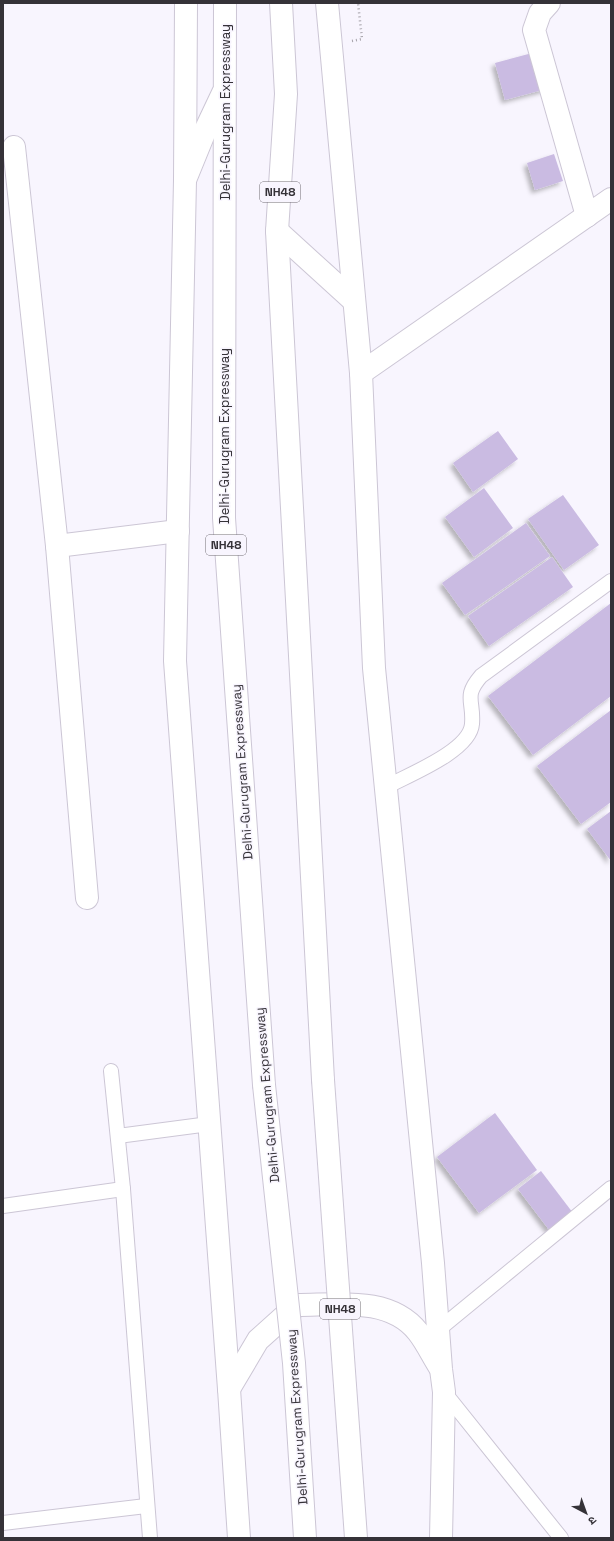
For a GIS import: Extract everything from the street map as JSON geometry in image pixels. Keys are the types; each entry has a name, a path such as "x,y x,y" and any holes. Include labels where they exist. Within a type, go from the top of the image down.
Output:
{"main road":[{"path":"186,3 185,180 175,662 239,1538"},
{"name":"Delhi-Gurugram Expressway","path":"225,3 224,518 264,1085 294,1363 305,1538"},
{"name":"NH48","path":"281,3 286,94 277,231 322,1072 356,1538"},
{"path":"326,3 361,373 374,668 433,1263 444,1392 441,1538"},
{"path":"549,3 540,13 534,30 587,216"},
{"path":"185,180 225,88"},
{"path":"14,147 57,546 87,898"},
{"path":"361,373 611,200"},
{"path":"277,231 353,300"},
{"path":"57,546 178,531"},
{"path":"229,1389 258,1340 297,1305 357,1305 379,1307 402,1317 418,1332 441,1369"}],"lane":[{"path":"386,787 449,754 463,742 470,734 472,725 470,694 472,686 482,676 611,581"},
{"path":"112,1072 123,1189 146,1506 150,1538"},
{"path":"118,1136 209,1124"},
{"path":"438,1330 611,1188"},
{"path":"3,1206 123,1189"},
{"path":"444,1392 561,1538"},
{"path":"3,1523 146,1506"}],"path":[{"path":"358,3 362,38"}],"building":[{"path":"536,52 546,89 505,100 495,63"},
{"path":"554,154 563,181 535,190 527,163"},
{"path":"498,431 518,459 473,492 453,463"},
{"path":"484,488 513,528 474,557 445,517"},
{"path":"563,495 599,545 564,570 528,519"},
{"path":"526,523 550,556 465,615 442,583"},
{"path":"552,557 573,587 489,646 468,616"},
{"path":"611,603 611,696 533,755 488,696"},
{"path":"611,710 611,802 581,824 537,766"},
{"path":"611,811 611,861 587,829"},
{"path":"495,1113 537,1170 479,1213 437,1157"},
{"path":"541,1171 573,1213 550,1231 518,1189"}]}
